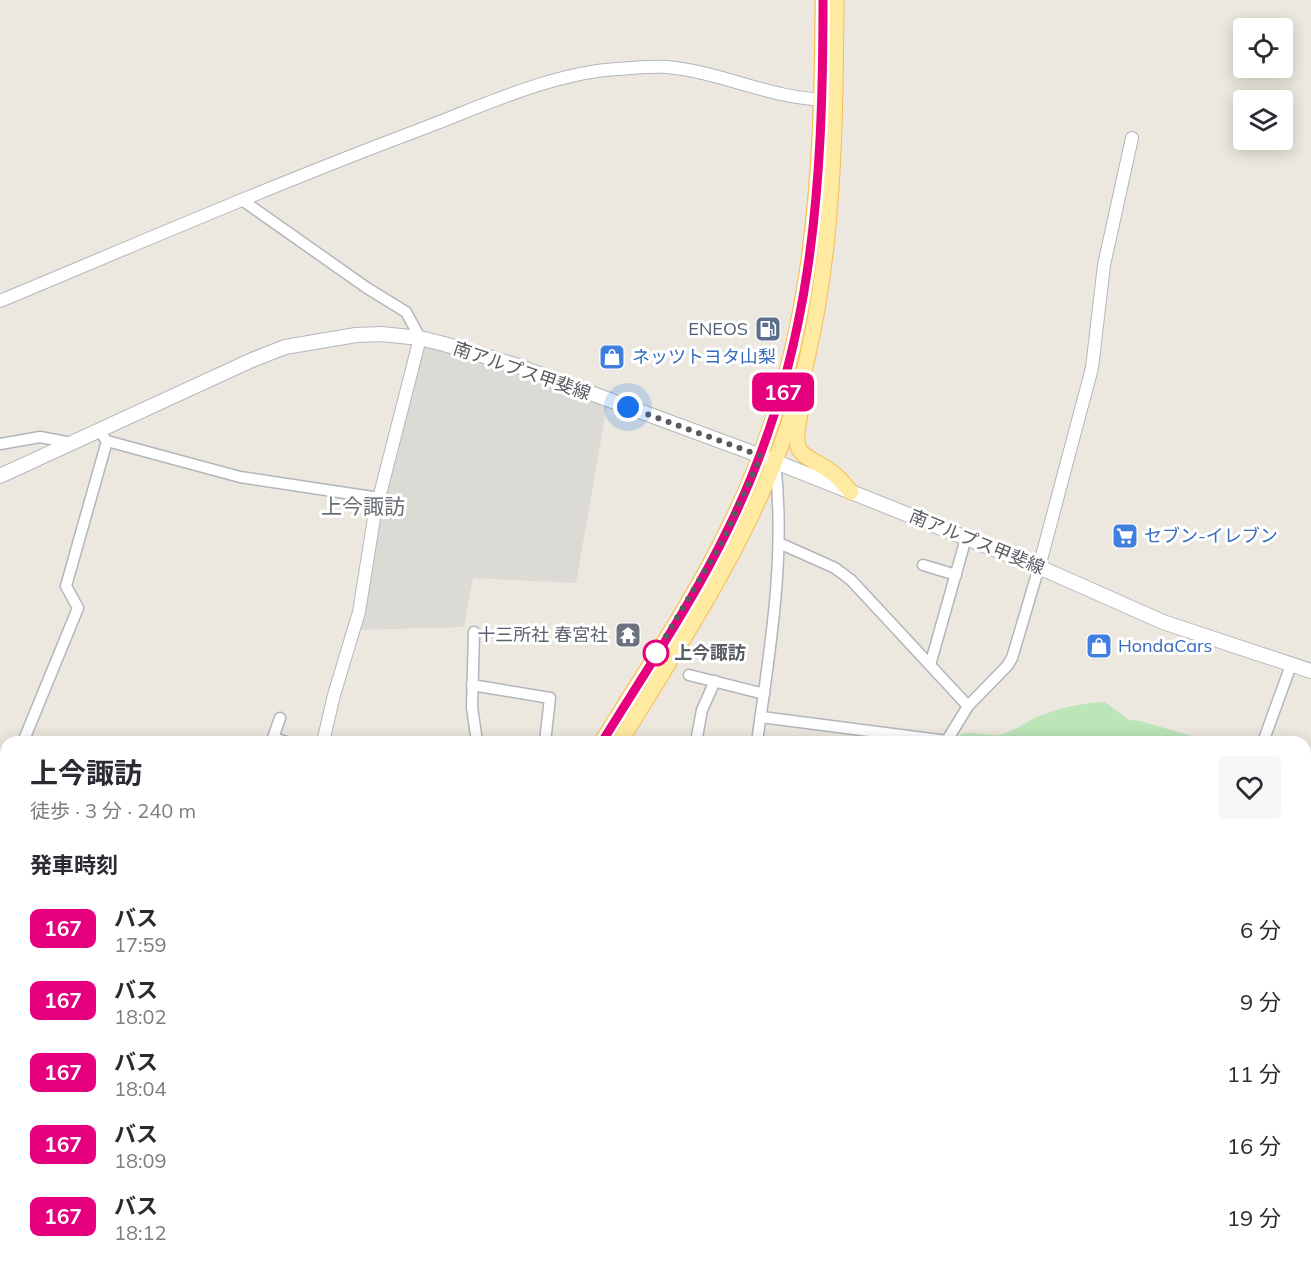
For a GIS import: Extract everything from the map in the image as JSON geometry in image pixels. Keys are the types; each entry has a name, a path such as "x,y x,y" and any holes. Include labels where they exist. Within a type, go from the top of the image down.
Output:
{"main road":[{"path":"823,0 829,25 826,243 813,332 811,368 796,433 797,442 809,461 834,474 850,492"},
{"path":"829,25 836,0"},
{"path":"624,736 729,560 768,459 810,267 828,100"},
{"path":"606,736 706,571 768,459 786,433 813,332"},
{"name":"南アルプス甲斐線","path":"0,476 285,347 356,335 381,334 420,338 515,365 768,459 1039,567 1163,622 1311,671"}],"street":[{"path":"0,302 242,200 453,117 571,76 614,69 666,67 709,75 785,97 828,100"},
{"path":"950,736 968,706 1012,658 1039,567 1092,368 1104,265 1132,138"},
{"path":"242,200 367,288 406,312 420,338 379,498 359,612 334,694 324,736"},
{"path":"98,430 107,441 240,477 379,498"},
{"path":"0,444 40,437 70,443"},
{"path":"25,736 78,608 66,586 107,441"},
{"path":"758,736 778,595 779,543 768,459"},
{"path":"930,665 966,538"},
{"path":"779,543 835,568 851,580 968,706"},
{"path":"923,565 956,574"},
{"path":"474,632 472,707 476,736"},
{"path":"1265,736 1291,665"},
{"path":"689,675 764,694"},
{"path":"697,736 702,710 715,681"},
{"path":"472,685 550,698 546,736"},
{"path":"761,717 902,736"},
{"path":"274,736 280,718"}],"shaded area":[{"path":"420,338 608,400 576,583 473,578 464,627 354,630"}],"green space":[{"path":"1105,702 1129,720 1192,736 959,736 968,733 999,735 1037,717 1081,704"}],"bus line":[{"name":"167","path":"606,736 706,571 729,528 761,456 780,404 798,331 810,267 820,138 823,0"}],"place":[{"name":"ENEOS","path":"768,329"},
{"name":"ネッツトヨタ山梨","path":"612,357"},
{"name":"セブン-イレブン","path":"1125,536"},
{"name":"十三所社 春宮社","path":"628,635"},
{"name":"HondaCars","path":"1099,646"},
{"name":"上今諏訪","path":"656,653"}],"district":[{"name":"上今諏訪","path":"363,507"}],"route":[{"path":"628,407 761,456 722,542 656,653"}]}
